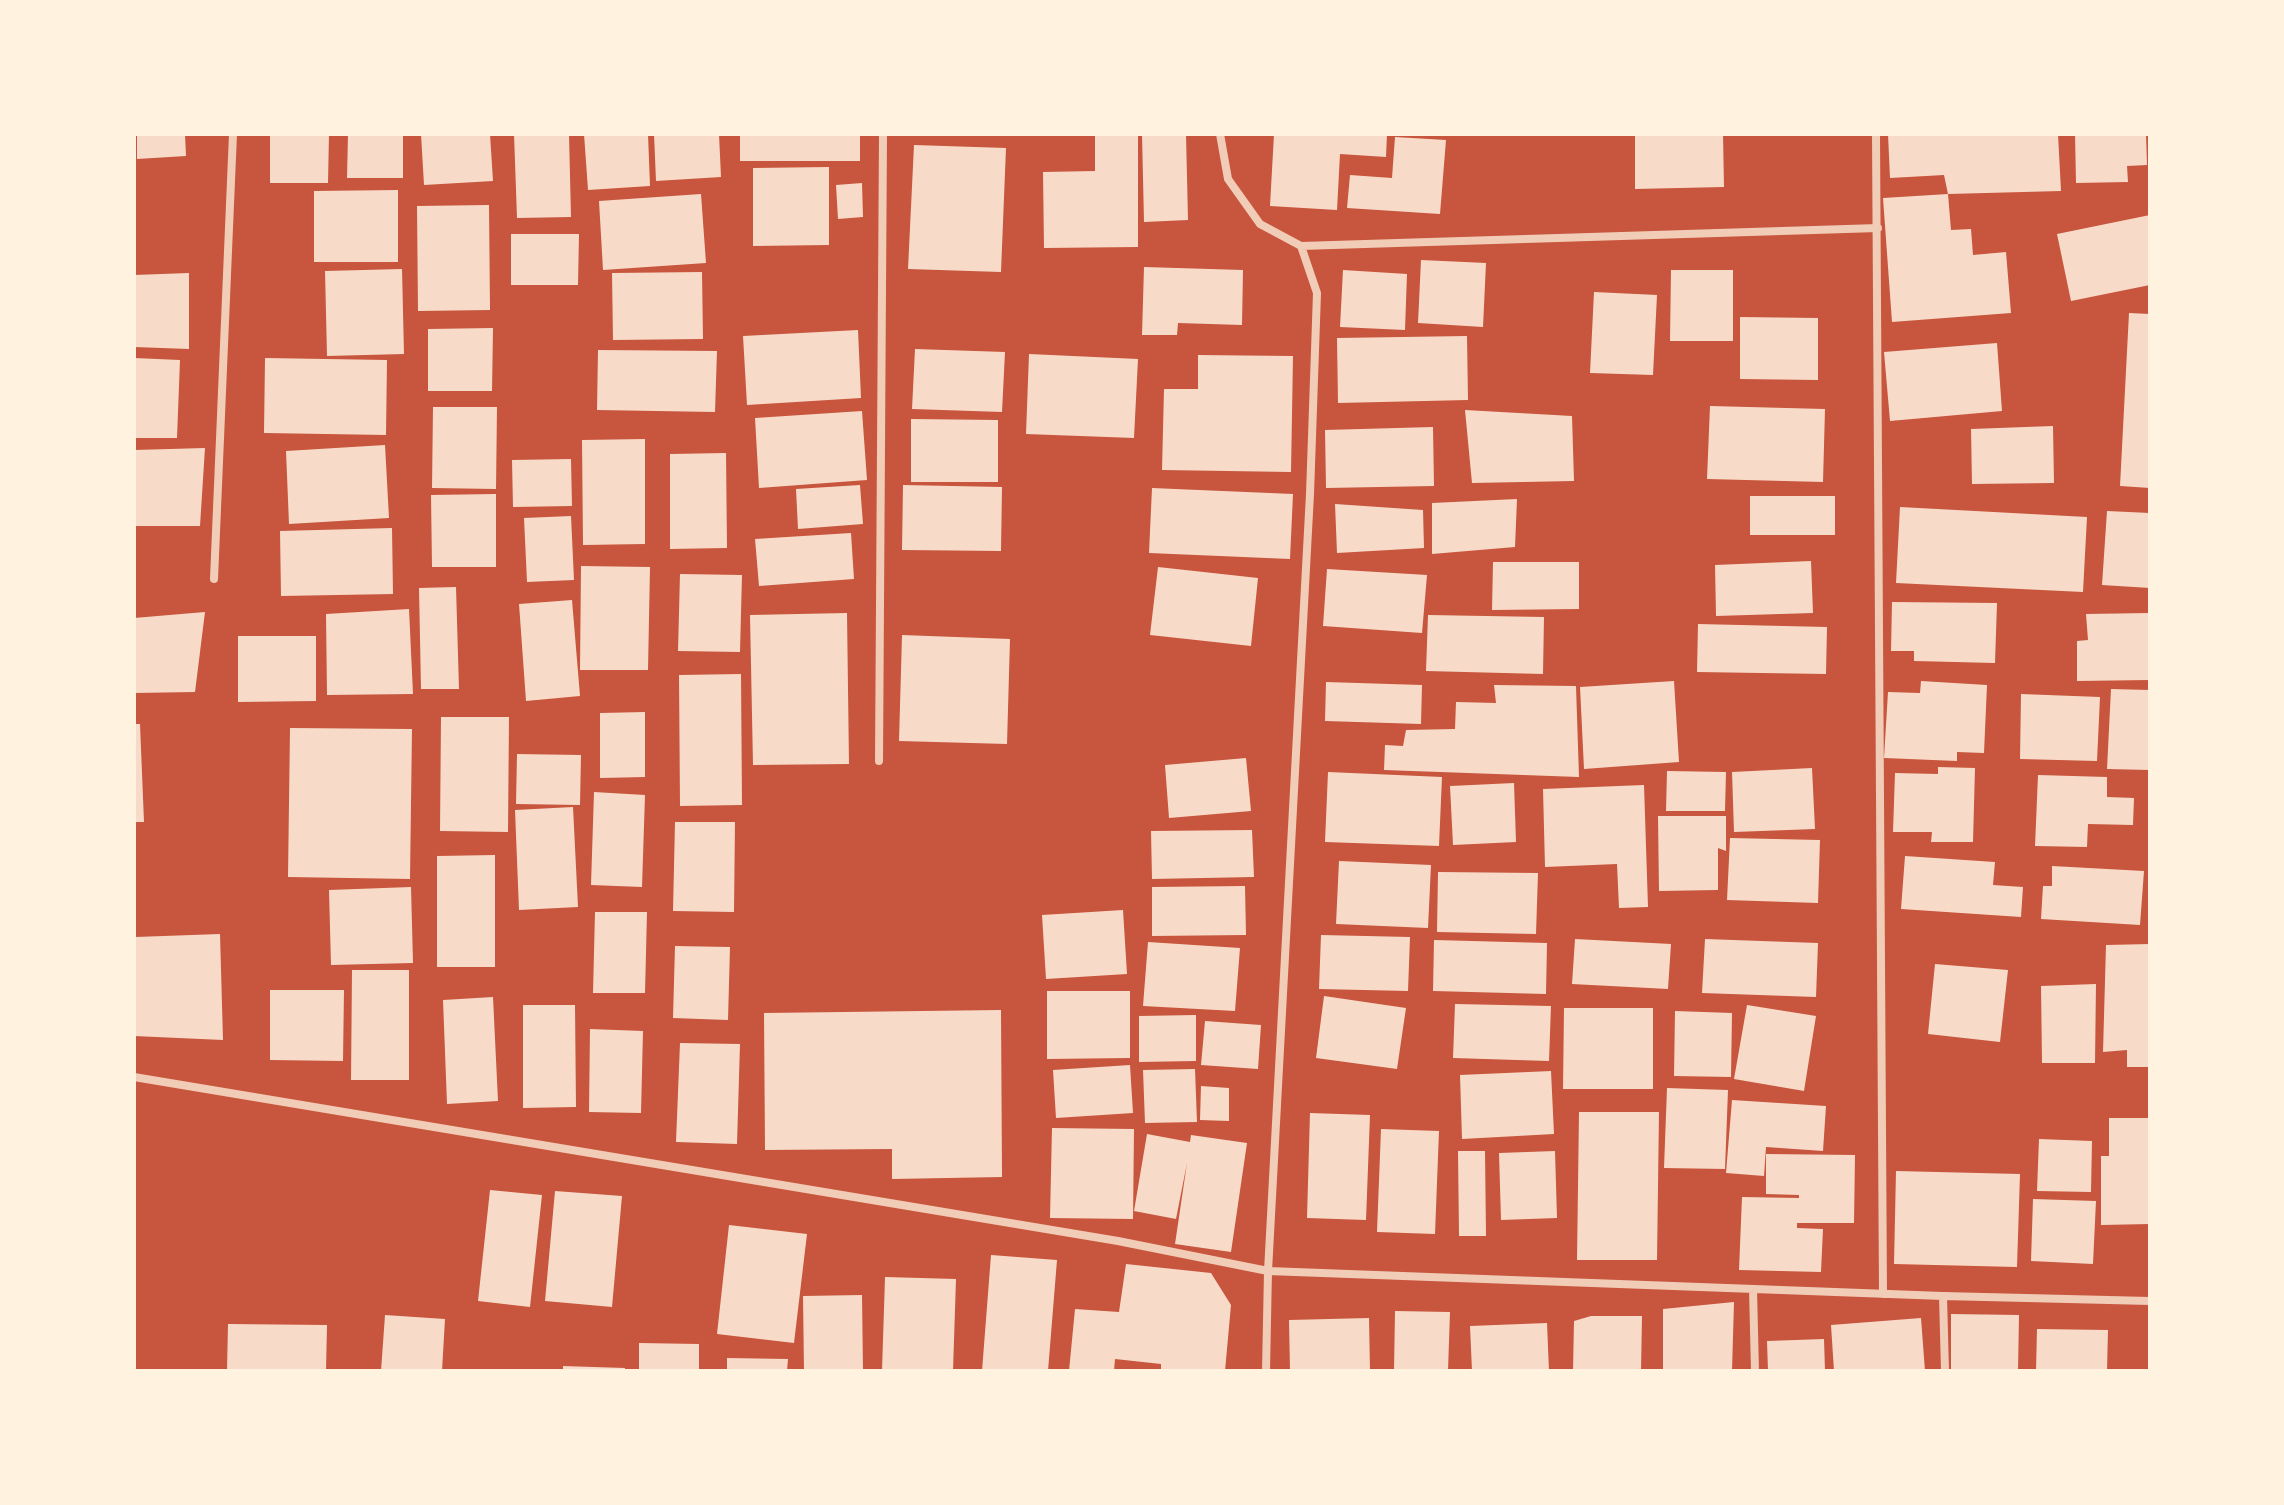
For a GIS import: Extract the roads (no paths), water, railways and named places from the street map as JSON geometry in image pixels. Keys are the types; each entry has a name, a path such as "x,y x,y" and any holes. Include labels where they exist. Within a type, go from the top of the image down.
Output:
{"street":[{"path":"214,579 233,134"},
{"path":"879,761 883,134"},
{"path":"1220,134 1228,179 1260,224 1301,246 1878,228"},
{"path":"1876,134 1883,1294"},
{"path":"1266,1371 1268,1271 1310,494 1317,293 1301,246"},
{"path":"134,1077 1118,1241 1268,1271 2150,1301"},
{"path":"1753,1289 1755,1371"},
{"path":"1943,1296 1945,1371"}]}
